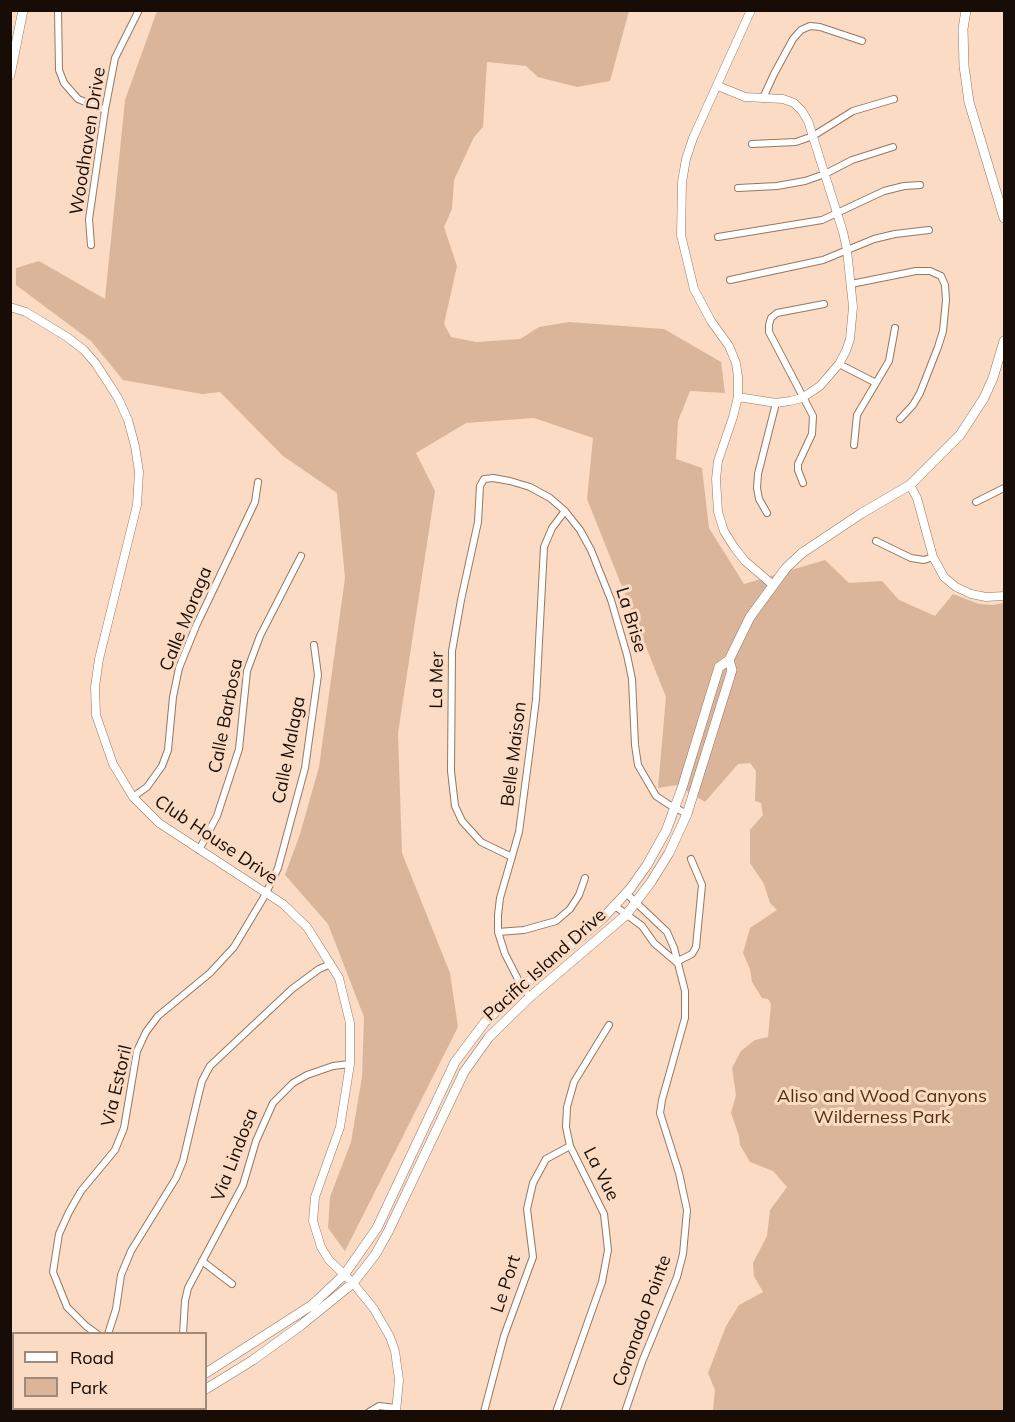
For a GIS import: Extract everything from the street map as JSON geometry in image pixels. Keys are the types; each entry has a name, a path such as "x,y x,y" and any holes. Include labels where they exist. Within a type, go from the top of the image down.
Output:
{"main road":[{"path":"10,75 23,10"},
{"path":"966,10 963,29 964,66 969,102 1005,218"},
{"name":"Pacific Island Drive","path":"207,1372 312,1305 344,1275 377,1228 455,1062 485,1022 615,906 647,865 666,831 719,667 729,660 750,616 786,568 818,542 910,485 960,435 972,418 993,378 1005,340"},
{"name":"Pacific Island Drive","path":"207,1388 253,1360 353,1283 375,1255 403,1205 464,1072 489,1037 530,997 626,915 635,903 669,853 687,814 732,670 729,660"}],"street":[{"path":"58,10 60,70 64,83 78,99 105,110"},
{"name":"Woodhaven Drive","path":"91,245 89,219 105,110 116,58 139,10"},
{"path":"751,10 693,138 686,159 682,182 681,235 694,289 700,303 729,346 736,363 738,397 734,417 718,460 716,479 718,512 724,531 734,547 745,561 773,585"},
{"path":"763,98 793,39 801,30 810,26 820,27 862,41"},
{"path":"718,86 745,97 783,99 794,103 802,111 813,136 847,250 853,307 850,339 839,364 820,386 802,398 776,403 738,397"},
{"path":"752,144 796,142 813,136 853,111 894,99"},
{"path":"738,188 791,184 825,174 852,160 892,147"},
{"path":"718,237 822,220 884,191 920,185"},
{"path":"730,280 823,260 896,234 928,230"},
{"path":"851,284 916,271 930,271 941,276 946,300 943,331 920,393 900,419"},
{"path":"803,483 798,464 814,427 813,416 769,332 769,325 771,318 777,313 824,304"},
{"name":"Club House Drive","path":"10,307 26,312 84,350 118,398 128,420 135,446 139,472 136,505 99,659 95,701 96,715 113,764 133,797 159,823 283,904 307,927 339,978 350,1023 350,1064 340,1127 315,1197 313,1221 321,1247 329,1260 353,1283 379,1317 395,1351 399,1380 396,1410"},
{"path":"854,445 857,414 889,361 896,328"},
{"path":"839,364 876,382"},
{"path":"767,513 759,499 758,474 776,403"},
{"name":"La Brise","path":"484,479 510,481 550,498 565,511 580,530 591,550 611,600 622,636 632,679 638,765 656,796 687,814"},
{"name":"La Mer","path":"484,479 480,486 478,522 452,651 451,771 455,806 470,833 492,849 512,857"},
{"name":"Calle Moraga","path":"133,797 147,787 162,766 168,750 173,697 179,668 196,626 255,502 258,482"},
{"path":"910,485 917,498 933,557 944,577 956,587 971,594 986,597 1005,596"},
{"path":"976,502 1005,488"},
{"name":"Belle Maison","path":"530,997 522,987 505,954 498,932 500,898 521,816 536,699 544,547 552,528 565,511"},
{"path":"876,541 911,558 924,560 933,557"},
{"name":"Calle Barbosa","path":"199,850 217,816 236,761 247,671 260,636 301,556"},
{"name":"Calle Malaga","path":"266,892 278,868 305,768 318,675 314,645"},
{"path":"615,906 642,926 654,943 676,962 692,954 696,947 702,885 691,860"},
{"path":"498,932 524,930 556,921 570,909 579,895 585,878"},
{"name":"Via Estoril","path":"94,1332 67,1307 53,1272 59,1234 81,1191 116,1150 124,1128 138,1051 146,1032 158,1016 210,973 234,947 266,892"},
{"name":"Coronado Pointe","path":"625,1412 642,1362 677,1276 683,1254 687,1210 660,1113 685,1017 685,991 674,948 667,932 626,893"},
{"path":"109,1332 116,1309 121,1275 131,1251 176,1178 188,1143 202,1081 210,1066 292,989 319,969 332,964"},
{"name":"La Vue","path":"556,1412 602,1282 608,1250 604,1214 570,1146 566,1128 567,1107 573,1082 609,1025"},
{"name":"Via Lindosa","path":"183,1332 184,1301 188,1288 243,1185 256,1142 273,1103 293,1083 307,1075 333,1066 350,1064"},
{"name":"Le Port","path":"483,1412 504,1336 532,1257 527,1209 533,1183 546,1159 570,1146"},
{"path":"202,1261 232,1284"},
{"path":"369,1412 379,1406 396,1410"}],"green space":[{"name":"Aliso and Wood Canyons Wilderness Park","path":"157,11 629,11 610,81 577,87 538,77 526,66 487,62 483,127 474,137 454,180 452,209 444,227 457,266 444,324 451,337 476,342 520,339 539,327 569,322 664,329 721,362 725,393 690,391 678,421 676,459 702,468 709,528 744,584 825,560 849,583 882,581 899,600 935,616 953,594 979,604 1004,603 1004,1411 713,1411 715,1390 708,1373 726,1326 739,1305 763,1292 754,1276 753,1263 767,1236 770,1210 787,1187 773,1171 750,1162 740,1145 731,1113 736,1095 732,1068 741,1051 755,1040 768,1037 771,1004 768,999 762,998 752,982 750,969 743,953 750,928 777,910 770,903 764,884 750,863 750,830 763,815 761,803 755,801 756,771 750,763 738,764 705,802 677,785 658,788 666,697 587,499 593,438 534,418 466,423 416,453 435,491 398,733 402,853 450,973 458,1027 345,1251 328,1228 330,1197 351,1142 362,1077 364,1017 328,924 285,875 300,834 319,767 345,578 337,493 283,456 220,392 202,394 123,380 91,341 16,285 16,268 39,261 105,299 125,100"}]}
